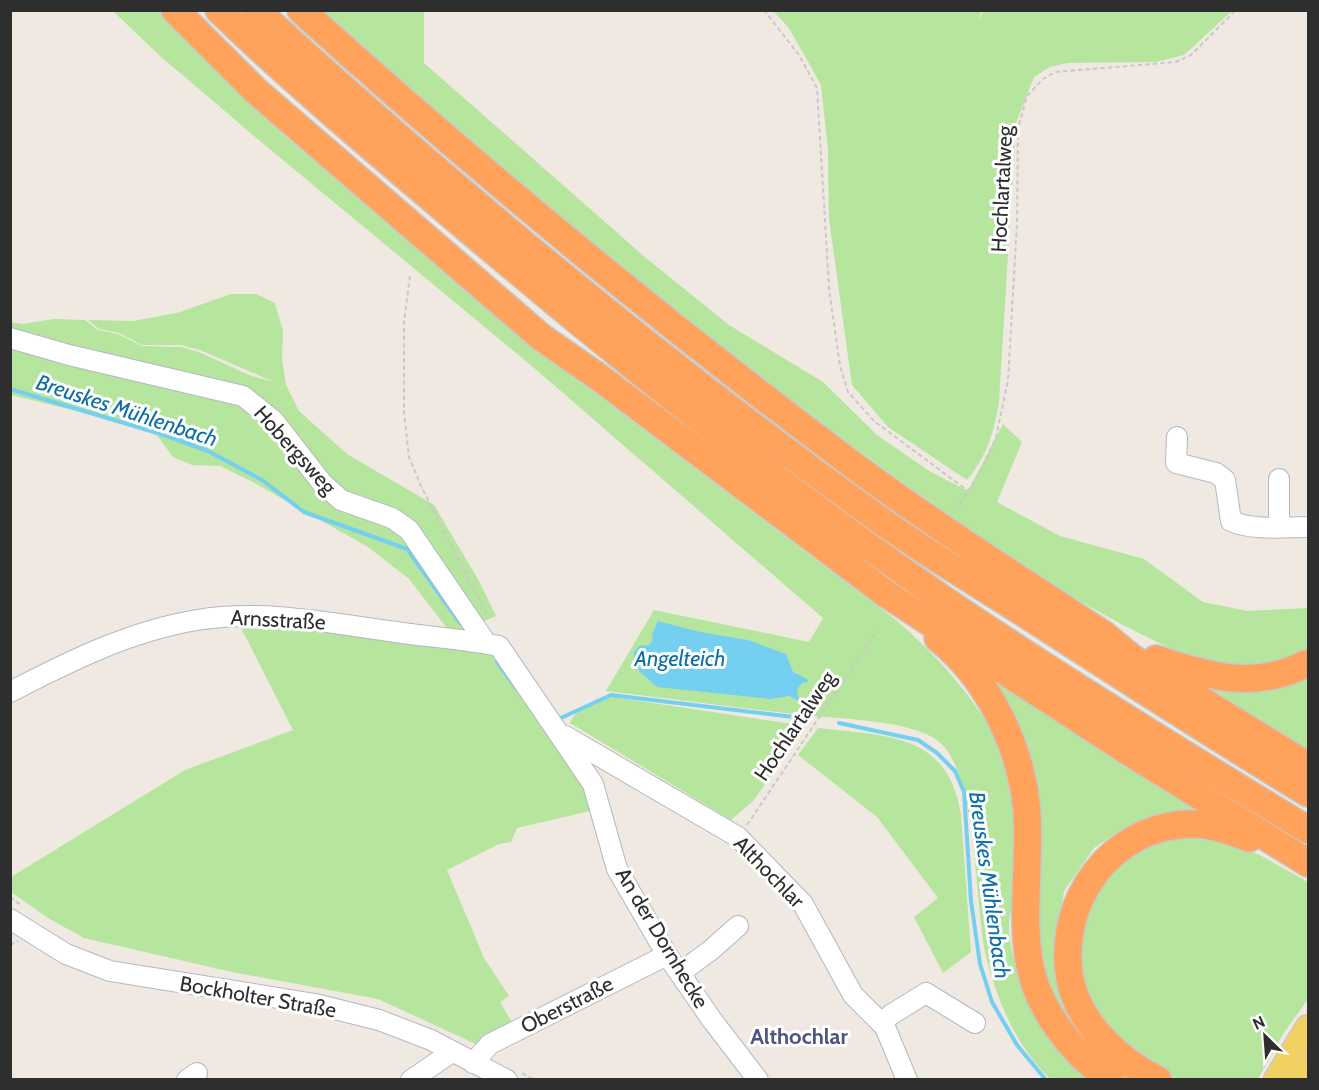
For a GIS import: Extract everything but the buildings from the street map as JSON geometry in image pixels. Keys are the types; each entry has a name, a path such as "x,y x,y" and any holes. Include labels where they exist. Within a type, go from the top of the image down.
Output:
{"highway":[{"path":"175,10 265,99 541,337 600,378 885,593 949,647 976,680 1002,721 1018,764 1025,796 1029,858 1028,955 1036,987 1053,1019 1068,1040 1112,1080"},
{"path":"219,10 360,138 608,348 791,489 942,598 1119,716 1308,830"},
{"path":"256,10 368,113 519,243 757,430 893,529 1173,710 1308,793"},
{"path":"301,10 518,201 713,357 855,466 1103,634 1132,658 1308,766"},
{"path":"233,65 488,261 532,284"},
{"path":"885,593 1118,745 1306,862"},
{"path":"1103,634 1154,658 1205,674 1228,678 1262,679 1287,674 1308,663"},
{"path":"1158,1080 1116,1053 1092,1025 1070,979 1070,941 1074,909 1088,880 1115,852 1141,836 1170,826 1192,824 1223,828 1306,862"}],"main road":[{"path":"1276,1080 1308,1027"},
{"path":"1301,1080 1308,1069"}],"street":[{"name":"Hobergsweg","path":"10,338 69,355 243,396 273,420 322,483 340,500 392,518 409,531 486,643"},
{"path":"1177,437 1176,464 1216,473 1224,480 1231,521 1240,525 1308,527"},
{"path":"1279,478 1279,527"},
{"name":"Arnsstraße","path":"10,692 91,651 122,640 195,620 241,615 347,624 486,643"},
{"name":"An der Dornhecke","path":"486,643 500,646 593,784 617,869 667,955 758,1080"},
{"name":"Althochlar","path":"560,733 738,837 802,904 853,995 881,1023 900,1077"},
{"name":"Bockholter Straße","path":"19,915 66,954 110,971 315,1004 413,1032 507,1080"},
{"path":"680,973 738,926"},
{"name":"Oberstraße","path":"473,1063 490,1044 667,955"},
{"path":"881,1023 926,993 975,1023"},
{"path":"411,1080 434,1073 452,1052"}],"path":[{"path":"764,10 799,55 817,88 827,266 840,366 848,392 874,421 968,491"},
{"name":"Hochlartalweg","path":"956,510 982,468 996,437 1008,380 1017,223 1018,128 1028,96 1043,79 1055,72 1176,62 1191,55 1236,10"},
{"path":"410,276 404,322 404,412 409,457 421,486 489,618"},
{"name":"Hochlartalweg","path":"738,837 877,631"},
{"path":"10,897 19,915"}],"green space":[{"path":"113,11 158,11 198,53 282,128 281,133 595,393 896,620 945,668 989,726 1008,766 1012,780 1017,808 1018,851 1009,924 1012,953 1022,986 1043,1031 1051,1042 1091,1079 1050,1079 1028,1053 1004,1009 987,960 973,843 961,782 951,758 938,741 911,729 875,722 606,691 654,610 809,642 823,618 533,367 159,55"},
{"path":"321,11 424,11 424,63 646,258 729,325 823,382 877,435 929,471 968,491 1003,424 1022,442 997,502 1060,536 1144,559 1203,602 1247,611 1308,608 1308,653 1270,663 1247,666 1201,661 1110,618 1019,563 889,473 722,347 479,148"},
{"path":"773,11 982,11 978,21 984,11 1232,11 1184,55 1156,62 1068,63 1050,67 1034,77 1016,123 999,402 989,443 980,462 967,480 888,427 852,385 829,219 828,150 821,85 789,28"},
{"path":"231,294 256,294 275,303 283,331 282,359 286,385 299,411 347,454 434,505 479,581 496,616 470,627 462,636 450,632 409,579 368,547 251,481 220,466 192,465 173,457 156,434 105,418 11,395 10,322 23,324 54,319 85,320 98,330 118,334 142,346 181,347 199,352 249,375 274,382 200,350 181,345 142,345 119,333 99,329 88,320 133,321 177,313"},
{"path":"239,624 489,649 500,655 591,791 595,810 517,828 511,842 499,844 447,870 484,958 509,996 500,1002 513,1024 476,1044 378,999 232,972 84,938 48,918 11,892 11,877 185,770 293,730"},
{"path":"1308,670 1308,755 1180,672 1282,680 1286,689 1283,680"},
{"path":"988,674 1013,686 1204,816 1157,819 1115,834 1094,848 1064,891 1055,947 1140,1079 1123,1079 1079,1048 1039,980 1032,895"},
{"path":"613,697 806,726 753,801 731,820 570,723 582,708"},
{"path":"818,728 867,733 910,743 928,753 943,768 954,788 961,815 971,952 943,973 914,917 938,898 877,817 798,755"},
{"path":"1188,838 1226,842 1260,855 1308,882 1308,999 1283,1034 1258,1079 1177,1079 1140,1061 1085,1002 1075,965 1087,900 1125,859 1155,844"}],"water":[{"name":"Angelteich","path":"658,621 700,632 748,640 786,654 793,672 807,679 808,682 802,683 797,690 799,701 789,696 770,699 657,687 639,671 633,653 639,646 649,645 653,640 652,634"}],"waterway":[{"name":"Breuskes Mühlenbach","path":"10,389 161,434 208,451 262,480 304,512 407,549 460,623"},
{"name":"Breuskes Mühlenbach","path":"497,662 516,688"},
{"name":"Breuskes Mühlenbach","path":"561,718 611,695 794,717"},
{"name":"Breuskes Mühlenbach","path":"839,723 918,740 937,753 955,771 964,792 971,901 980,964 992,1002 1017,1045 1046,1080"}],"district":[{"name":"Althochlar","path":"799,1036"}]}
